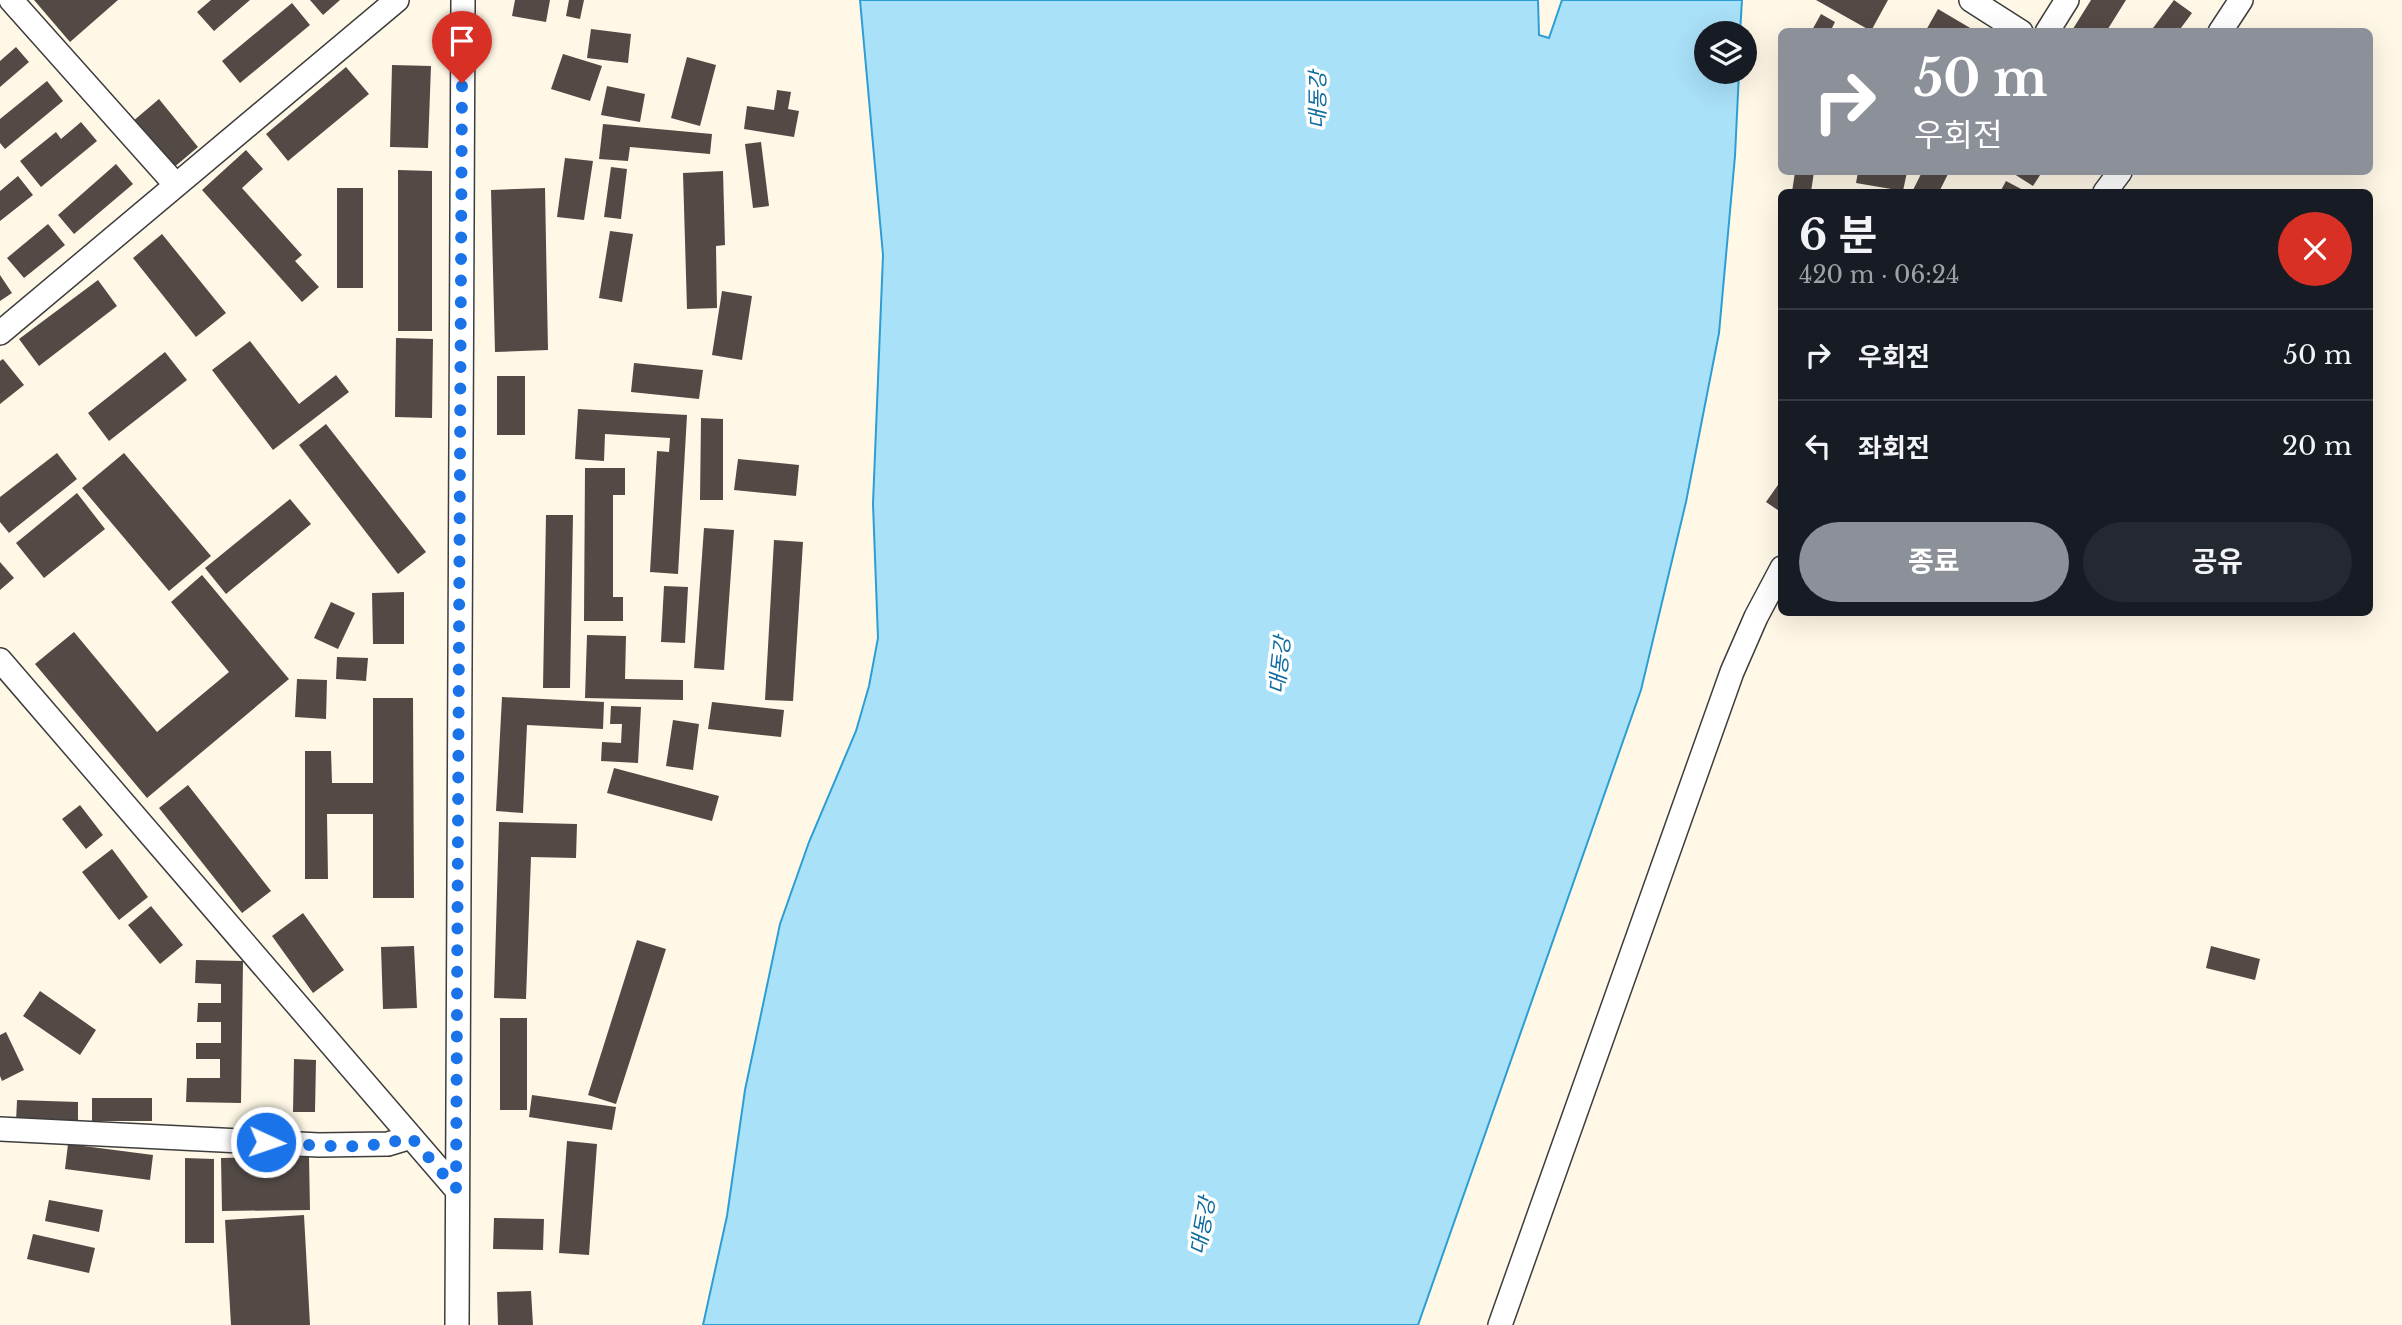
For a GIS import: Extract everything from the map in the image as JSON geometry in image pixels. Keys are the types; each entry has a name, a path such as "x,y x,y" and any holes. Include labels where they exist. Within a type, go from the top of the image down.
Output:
{"street":[{"path":"11,0 176,185"},
{"path":"0,333 397,0"},
{"path":"457,1325 463,0"},
{"path":"1971,0 2015,28"},
{"path":"2050,28 2067,0"},
{"path":"2223,28 2241,0"},
{"path":"1500,1325 1732,671 1778,576"},
{"path":"0,660 456,1189"},
{"path":"0,1129 319,1145 388,1144 411,1137"}],"water":[{"name":"대동강","path":"860,0 1538,0 1539,35 1549,38 1562,0 1742,0 1741,21 1694,21 1694,84 1738,84 1735,156 1719,333 1686,502 1641,690 1418,1325 703,1325 727,1216 745,1090 780,924 809,842 856,731 869,686 878,638 873,504 883,255"}],"building":[{"path":"34,0 118,0 70,42"},
{"path":"211,0 250,0 214,31 197,12"},
{"path":"310,0 340,0 323,15"},
{"path":"515,0 550,0 546,22 512,16"},
{"path":"569,0 584,0 580,19 566,16"},
{"path":"1816,0 1888,0 1873,28 1866,28"},
{"path":"2091,0 2126,0 2108,28 2074,28"},
{"path":"2174,0 2192,13 2181,28 2153,28"},
{"path":"292,3 310,25 240,83 222,61"},
{"path":"1938,9 1970,28 1927,28"},
{"path":"1821,14 1835,22 1832,28 1813,28"},
{"path":"591,29 631,34 628,63 587,58"},
{"path":"16,47 29,62 0,87 0,61"},
{"path":"563,54 602,66 590,101 551,89"},
{"path":"687,57 716,65 700,126 671,118"},
{"path":"392,65 431,66 428,148 390,147"},
{"path":"346,67 369,94 288,161 266,134"},
{"path":"47,81 63,101 5,149 0,143 0,119"},
{"path":"607,86 645,94 640,122 601,115"},
{"path":"777,90 791,92 788,109 799,111 794,137 744,129 747,106 774,110"},
{"path":"159,99 198,147 172,169 132,122"},
{"path":"81,122 97,141 41,187 20,161 56,132 61,139"},
{"path":"603,124 712,134 710,154 630,147 628,161 599,159"},
{"path":"761,142 769,206 753,208 745,144"},
{"path":"246,150 263,169 242,188 302,255 295,261 319,287 302,302 202,190"},
{"path":"565,158 593,161 584,220 557,217"},
{"path":"116,164 133,184 74,234 58,215"},
{"path":"611,167 627,169 621,219 604,217"},
{"path":"398,170 432,171 432,331 398,331"},
{"path":"723,171 725,245 716,246 717,308 687,309 683,173"},
{"path":"1795,175 1814,175 1811,189 1792,189"},
{"path":"1857,175 1906,175 1903,189 1856,183"},
{"path":"1920,175 1948,175 1940,189 1914,189"},
{"path":"2016,175 2040,175 2033,186"},
{"path":"18,176 33,195 0,221 0,191"},
{"path":"2006,181 2021,189 2002,189"},
{"path":"337,188 363,188 363,288 337,288"},
{"path":"545,188 548,350 495,352 491,190"},
{"path":"48,224 65,245 24,278 7,258"},
{"path":"610,231 633,234 622,302 599,298"},
{"path":"162,234 226,313 196,337 133,258"},
{"path":"0,275 12,293 0,301"},
{"path":"98,280 117,306 39,366 19,339"},
{"path":"722,291 752,296 742,360 712,355"},
{"path":"396,338 433,339 432,418 395,417"},
{"path":"250,341 299,404 336,375 349,392 273,450 212,370"},
{"path":"165,352 187,380 109,441 88,413"},
{"path":"3,359 24,385 0,404 0,361"},
{"path":"634,363 703,370 699,399 631,392"},
{"path":"497,376 525,376 525,435 497,435"},
{"path":"578,409 687,415 678,574 650,572 657,451 669,452 670,438 605,434 604,461 575,459"},
{"path":"701,418 723,419 723,500 700,500"},
{"path":"326,424 426,552 398,574 299,445"},
{"path":"57,453 77,479 9,533 0,522 0,497"},
{"path":"124,453 211,556 169,591 82,488"},
{"path":"738,459 799,465 796,496 734,490"},
{"path":"585,468 625,468 625,495 613,495 613,597 623,597 623,621 584,621"},
{"path":"1778,485 1778,510 1766,502"},
{"path":"77,493 105,529 44,578 16,543"},
{"path":"290,499 311,524 226,594 205,568"},
{"path":"546,515 573,515 570,688 543,688"},
{"path":"704,528 734,530 724,670 694,668"},
{"path":"774,540 803,542 793,701 765,700"},
{"path":"0,562 14,578 0,590"},
{"path":"202,575 289,679 147,798 35,664 74,632 157,732 229,672 171,602"},
{"path":"664,586 688,587 685,643 661,642"},
{"path":"404,592 404,644 373,644 372,593"},
{"path":"331,602 355,613 338,649 314,638"},
{"path":"587,635 626,636 625,679 683,680 683,700 585,698"},
{"path":"337,657 368,658 366,681 336,679"},
{"path":"297,679 327,680 326,719 295,717"},
{"path":"502,697 604,702 603,729 527,725 523,813 496,811"},
{"path":"373,698 413,698 414,898 373,898 373,814 327,814 328,879 305,879 305,751 331,751 332,783 373,783"},
{"path":"712,702 784,710 781,737 708,729"},
{"path":"611,706 641,707 638,763 601,761 602,742 621,743 622,724 610,724"},
{"path":"673,720 699,724 693,770 666,766"},
{"path":"614,768 719,796 712,821 607,793"},
{"path":"188,785 271,891 242,913 159,808"},
{"path":"80,805 103,835 86,849 62,819"},
{"path":"499,822 577,824 576,858 531,857 526,999 494,998"},
{"path":"112,849 148,897 119,920 82,872"},
{"path":"151,906 183,945 160,964 128,925"},
{"path":"303,913 344,970 313,993 272,936"},
{"path":"637,940 666,949 616,1104 588,1095"},
{"path":"414,946 417,1008 383,1009 381,947"},
{"path":"2211,946 2260,959 2255,980 2206,968"},
{"path":"196,960 243,961 241,1103 186,1102 187,1078 220,1078 220,1059 196,1059 196,1043 221,1043 221,1022 197,1022 198,1003 221,1003 221,984 195,983"},
{"path":"40,991 96,1030 80,1055 23,1016"},
{"path":"500,1018 527,1018 527,1110 500,1110"},
{"path":"6,1032 24,1070 2,1081 0,1035"},
{"path":"294,1059 316,1060 315,1112 293,1112"},
{"path":"532,1095 616,1107 612,1130 529,1117"},
{"path":"92,1098 152,1098 152,1121 92,1121"},
{"path":"17,1100 78,1102 78,1124 16,1122"},
{"path":"567,1141 597,1144 589,1255 559,1253"},
{"path":"68,1144 153,1155 150,1180 65,1169"},
{"path":"309,1156 310,1210 222,1211 221,1158"},
{"path":"185,1158 214,1159 214,1243 185,1243"},
{"path":"49,1200 103,1210 99,1232 45,1221"},
{"path":"304,1215 310,1325 231,1325 225,1220"},
{"path":"494,1218 544,1219 543,1250 493,1249"},
{"path":"33,1234 95,1248 89,1273 27,1259"},
{"path":"531,1291 533,1325 498,1325 497,1292"}],"route":[{"path":"266,1142 319,1145 388,1144 411,1137 456,1189 462,83"}]}
